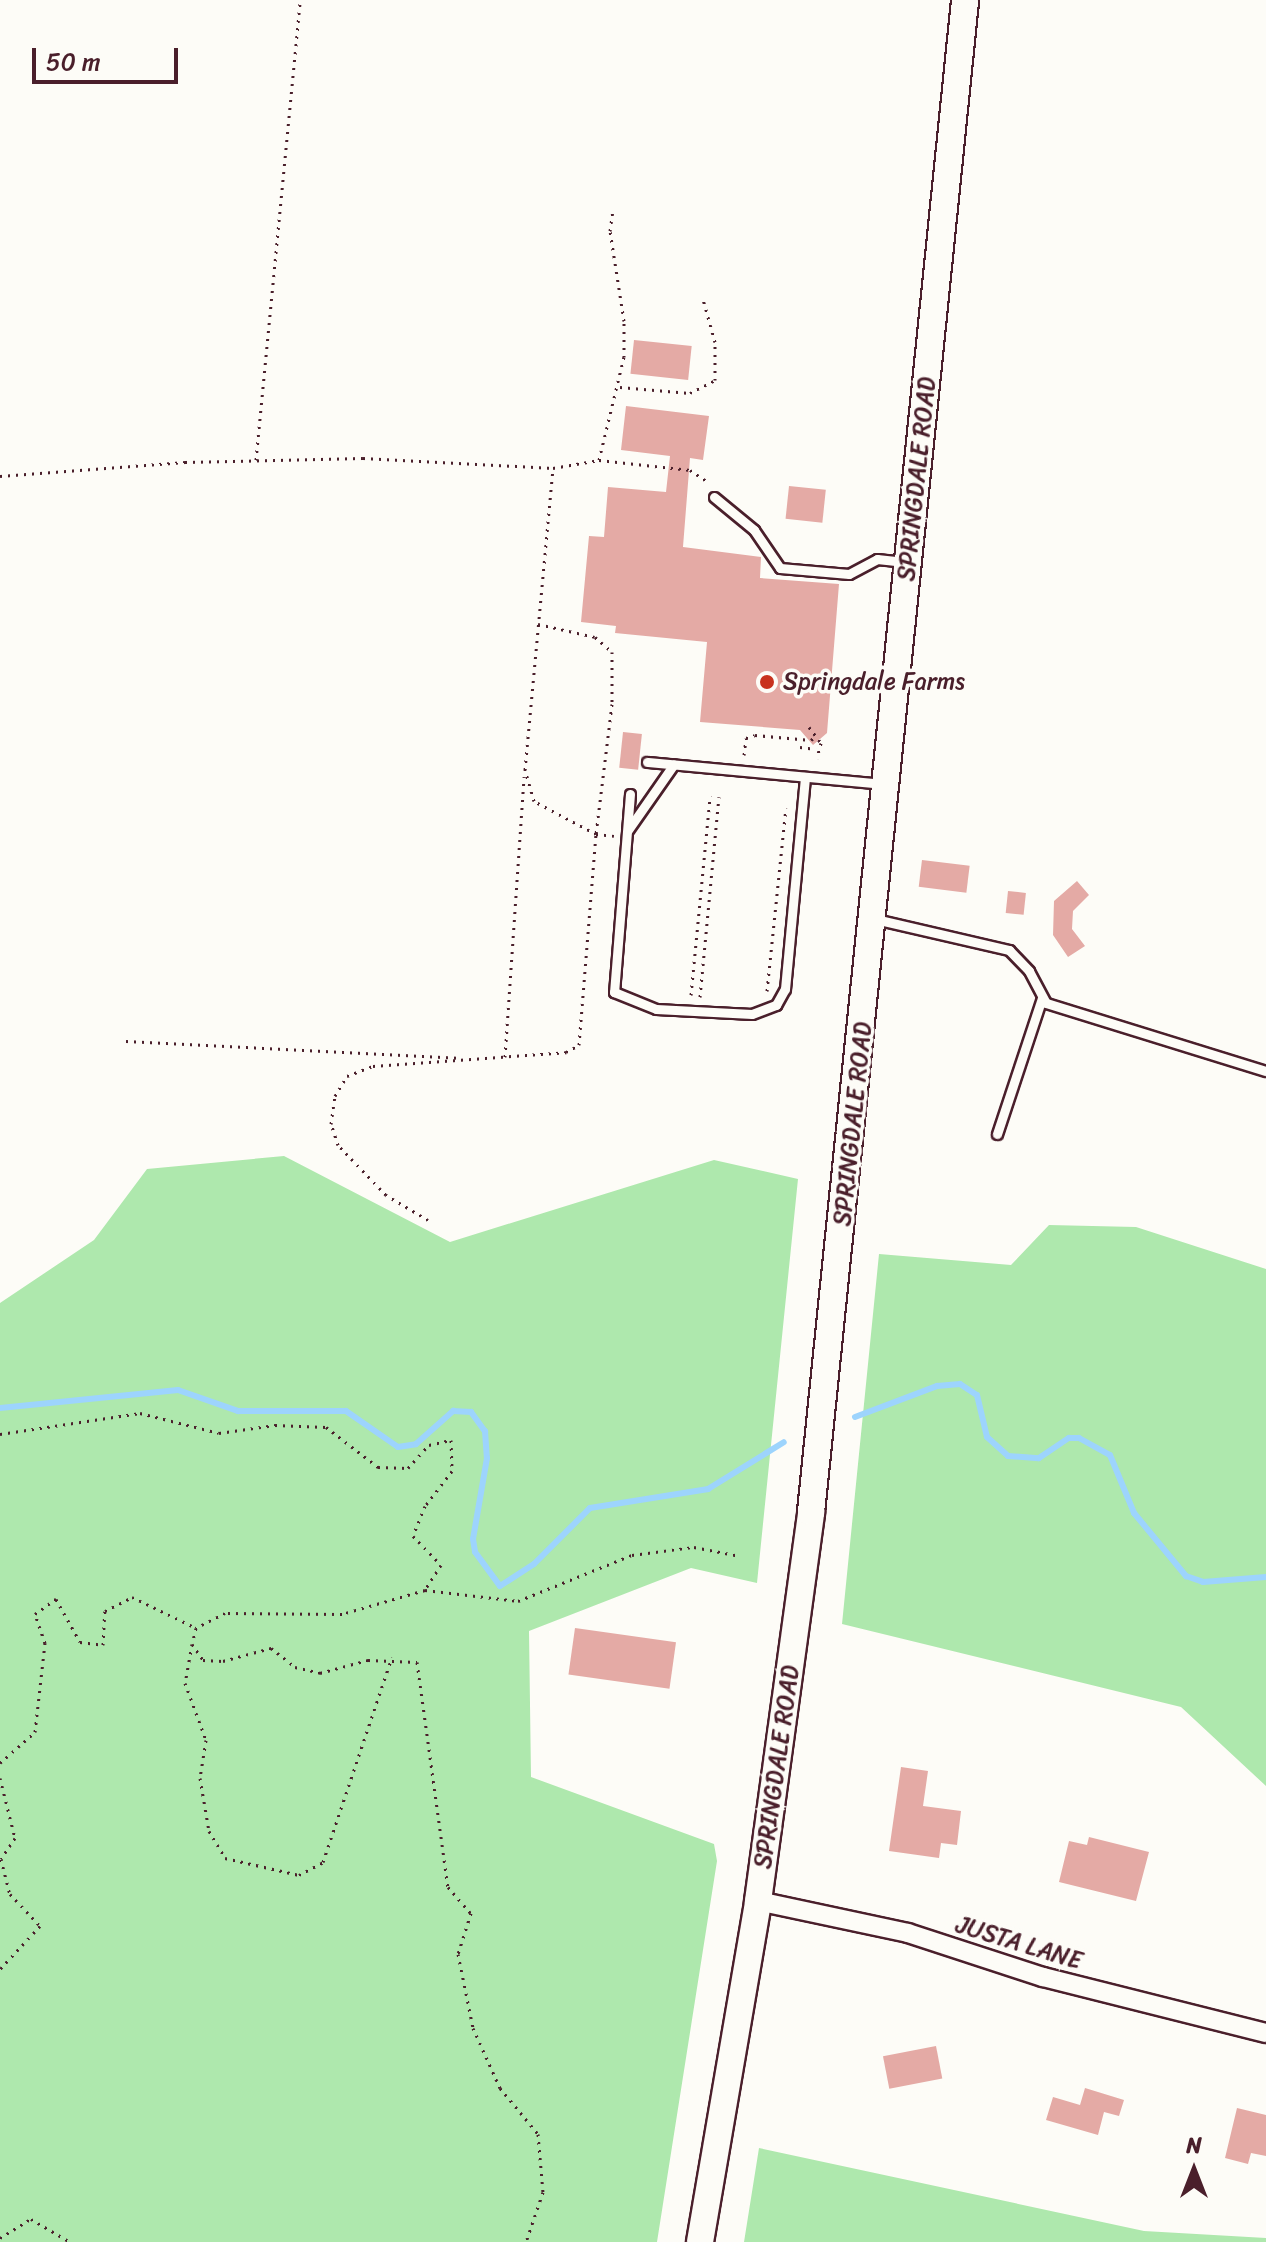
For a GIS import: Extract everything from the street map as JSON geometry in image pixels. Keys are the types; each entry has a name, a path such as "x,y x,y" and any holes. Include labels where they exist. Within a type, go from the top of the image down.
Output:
{"main road":[{"name":"SPRINGDALE ROAD","path":"700,2242 758,1901 811,1512 875,919 965,0"}],"street":[{"name":"JUSTA LANE","path":"758,1901 908,1933 1043,1977 1266,2033"}],"lane":[{"path":"714,497 754,530 780,568 849,574 877,559 909,562"},
{"path":"647,762 886,785"},
{"path":"626,834 674,764"},
{"path":"630,794 614,992 656,1009 734,1016 765,1011 785,989 805,777"},
{"path":"875,919 1009,950 1029,971 1042,998 1058,1009 1266,1071"},
{"path":"997,1134 1042,998"}],"path":[{"path":"256,460 300,0"},
{"path":"599,460 620,387 624,321 610,231 613,210"},
{"path":"620,387 690,393 715,380 715,342 703,299"},
{"path":"0,476 256,460 363,458 553,468 599,460 699,473 714,497"},
{"path":"505,1057 525,769 553,468"},
{"path":"428,1220 386,1195 338,1145 331,1124 335,1096 347,1076 373,1066 566,1052 579,1045 596,834 612,704 612,652 595,637 538,624"},
{"path":"809,727 821,743 817,758"},
{"path":"743,771 746,738 806,740 816,736"},
{"path":"806,740 803,748 817,749"},
{"path":"525,769 534,801 596,834 626,834"},
{"path":"691,1004 710,796"},
{"path":"698,1004 719,797"},
{"path":"765,1011 786,805"},
{"path":"706,832 716,833"},
{"path":"703,867 712,868"},
{"path":"700,901 709,902"},
{"path":"696,935 706,935"},
{"path":"693,969 702,970"},
{"path":"126,1041 472,1059"},
{"path":"0,1434 140,1413 219,1433 275,1425 326,1427 378,1467 408,1468 429,1445 451,1440 452,1471 425,1506 413,1536 441,1565 425,1590"},
{"path":"392,1657 323,1862 299,1875 225,1858 209,1831 200,1778 206,1740 185,1683 196,1628 225,1613 342,1614 425,1590 518,1601 632,1555 694,1547 740,1556"},
{"path":"0,1763 35,1732 45,1643 35,1614 56,1599 80,1642 103,1645 105,1611 132,1597 196,1628"},
{"path":"192,1644 203,1660 223,1661 271,1648 295,1667 320,1673 392,1657 417,1662 448,1887 471,1913 458,1954 473,2028 500,2088 538,2134 543,2192 526,2242"},
{"path":"0,1778 15,1838 1,1859 10,1894 40,1926 0,1969"},
{"path":"0,2238 31,2219 70,2242"}],"green space":[{"path":"284,1156 450,1242 714,1160 798,1179 757,1583 691,1568 529,1631 531,1777 714,1844 717,1861 657,2242 0,2242 0,1303 94,1240 147,1169"},
{"path":"1049,1225 1136,1227 1266,1269 1266,1786 1181,1707 842,1624 879,1254 1011,1265"},
{"path":"759,2148 1144,2231 1266,2238 1266,2242 744,2242"}],"building":[{"path":"634,340 692,346 688,380 630,374"},
{"path":"626,406 709,416 703,460 690,458 683,547 761,557 760,578 839,584 827,733 813,745 800,730 700,722 707,642 615,633 616,626 581,622 589,536 604,537 608,487 666,492 670,456 621,450"},
{"path":"789,486 826,490 822,523 786,519"},
{"path":"623,732 642,734 638,770 619,768"},
{"path":"922,860 970,866 966,893 919,887"},
{"path":"1077,881 1089,895 1073,911 1072,929 1085,946 1068,957 1053,935 1054,901"},
{"path":"1008,891 1026,893 1024,915 1006,913"},
{"path":"575,1628 676,1642 669,1689 568,1675"},
{"path":"901,1767 928,1771 923,1806 961,1811 957,1845 941,1843 939,1858 889,1851"},
{"path":"1089,1837 1149,1852 1136,1901 1059,1882 1069,1841 1087,1845"},
{"path":"936,2046 942,2078 889,2089 883,2056"},
{"path":"1085,2088 1124,2100 1119,2116 1104,2112 1098,2135 1046,2120 1053,2097 1080,2105"},
{"path":"1237,2108 1266,2115 1266,2156 1251,2153 1248,2164 1225,2158"}],"waterway":[{"path":"855,1417 937,1386 960,1384 977,1395 987,1437 1008,1456 1039,1458 1069,1438 1079,1438 1110,1455 1134,1513 1186,1576 1203,1582 1266,1577"},
{"path":"0,1408 178,1390 238,1411 346,1411 398,1447 416,1444 453,1411 471,1412 485,1431 487,1458 473,1539 475,1552 500,1586 534,1564 590,1508 708,1489 784,1442"}],"place":[{"name":"Springdale Farms","path":"767,682"}]}
